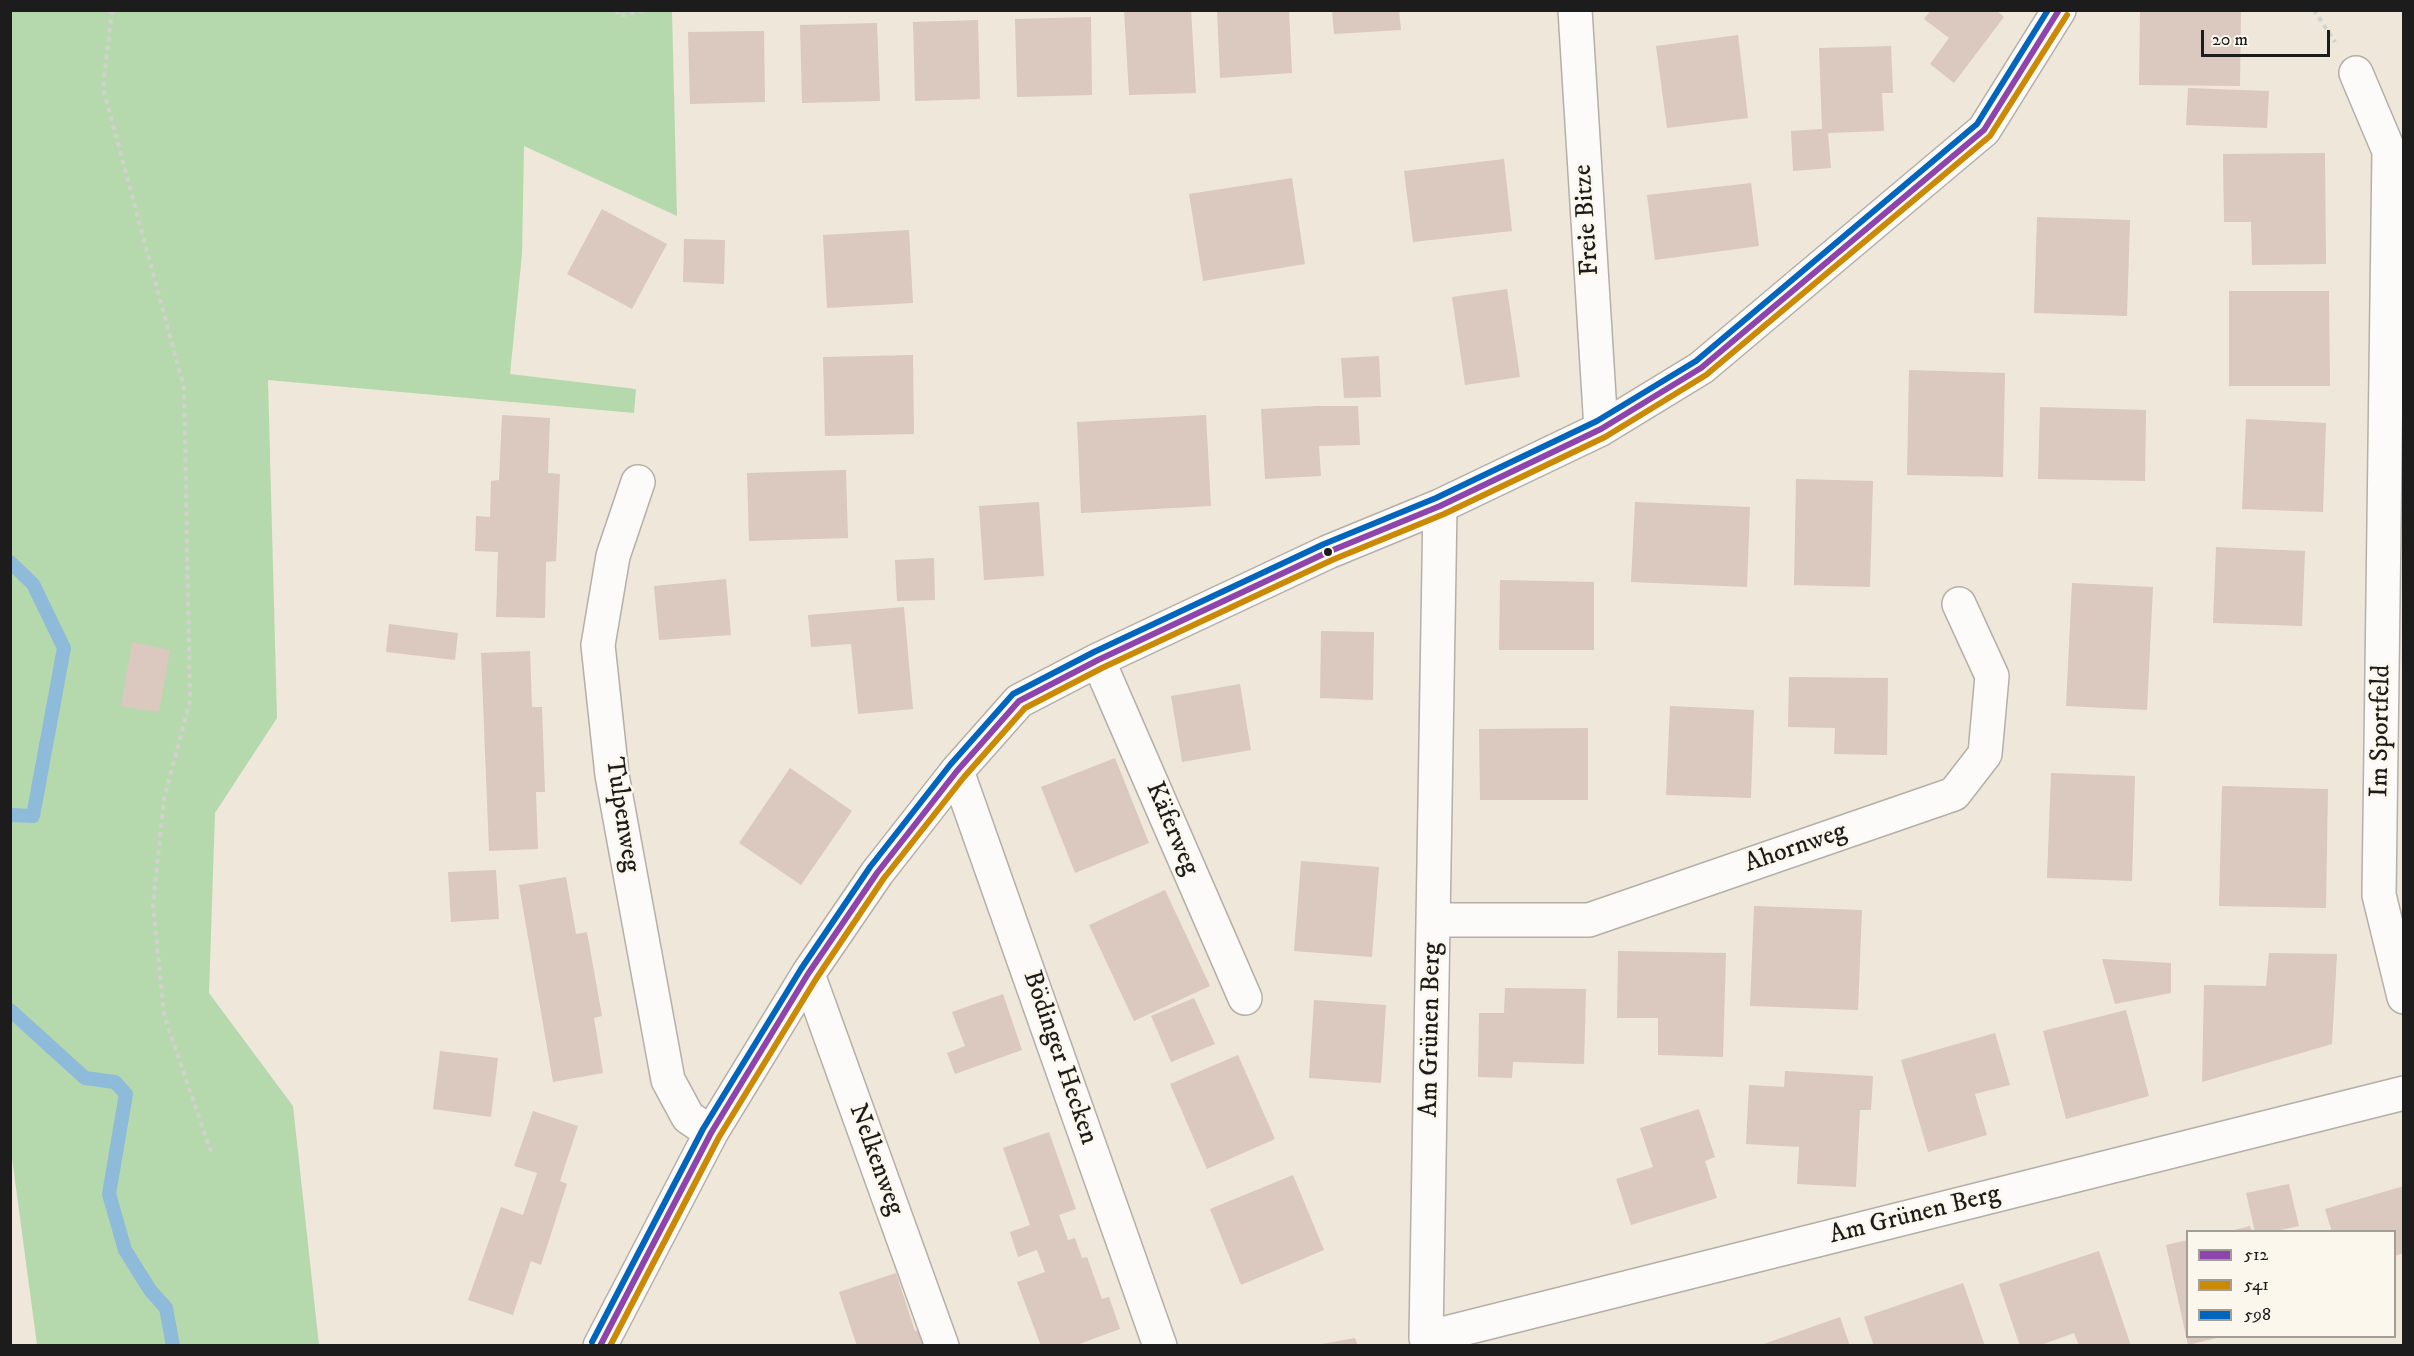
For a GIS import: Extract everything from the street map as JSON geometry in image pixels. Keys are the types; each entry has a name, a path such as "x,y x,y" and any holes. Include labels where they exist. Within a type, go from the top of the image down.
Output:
{"street":[{"name":"Freie Bitze","path":"1575,10 1601,429"},
{"path":"600,1346 711,1133 808,974 878,873 957,771 1019,701 1098,660 1328,552 1440,506 1601,429 1701,368 1984,130 2059,10"},
{"name":"Im Sportfeld","path":"2356,73 2389,151 2379,895 2403,997"},
{"name":"Tulpenweg","path":"638,482 613,556 598,645 612,776 668,1080 688,1118 711,1133"},
{"name":"Am Grünen Berg","path":"1440,506 1427,1342 2403,1094"},
{"name":"Ahornweg","path":"1434,920 1589,920 1954,794 1985,754 1992,676 1959,604"},
{"name":"Käferweg","path":"1098,660 1245,998"},
{"name":"Bödinger Hecken","path":"957,771 1160,1346"},
{"name":"Nelkenweg","path":"808,974 942,1346"}],"path":[{"path":"112,10 103,88 184,388 190,701 164,799 153,905 164,1015 212,1155"},
{"path":"616,10 619,16 647,10"}],"green space":[{"path":"10,11 672,11 677,216 524,146 522,254 510,374 636,389 634,413 268,380 277,718 215,813 209,993 293,1106 319,1345 37,1345 10,1143"}],"building":[{"path":"1124,10 1191,10 1196,93 1129,95"},
{"path":"1217,10 1289,10 1292,73 1220,78"},
{"path":"1332,10 1399,10 1401,30 1334,34"},
{"path":"1931,10 1996,10 2004,17 1954,83 1930,64 1949,38 1924,19"},
{"path":"2140,10 2241,11 2240,86 2139,85"},
{"path":"1091,17 1092,95 1017,97 1015,19"},
{"path":"978,20 980,99 915,101 913,22"},
{"path":"877,23 880,101 802,103 800,25"},
{"path":"764,31 765,102 690,104 688,32"},
{"path":"1738,35 1748,118 1667,128 1656,46"},
{"path":"1891,46 1893,93 1882,93 1884,131 1828,133 1831,168 1793,171 1791,131 1822,129 1819,48"},
{"path":"2188,88 2269,91 2267,128 2186,125"},
{"path":"2325,153 2326,264 2252,265 2251,222 2224,222 2223,154"},
{"path":"1504,159 1512,231 1413,242 1404,171"},
{"path":"1292,178 1305,264 1203,281 1189,194"},
{"path":"1751,183 1759,246 1655,260 1647,195"},
{"path":"602,209 667,244 632,309 567,274"},
{"path":"2037,217 2130,220 2127,316 2034,313"},
{"path":"909,230 913,303 827,308 823,235"},
{"path":"684,239 725,240 724,284 683,282"},
{"path":"1507,289 1520,377 1465,385 1452,297"},
{"path":"2229,291 2329,291 2330,386 2229,386"},
{"path":"913,355 914,434 825,436 823,357"},
{"path":"1379,356 1381,397 1344,398 1341,358"},
{"path":"1909,370 2005,373 2003,477 1907,475"},
{"path":"1358,406 1360,445 1319,446 1321,476 1265,479 1261,409"},
{"path":"2040,407 2146,410 2145,481 2038,479"},
{"path":"502,415 550,418 548,473 560,474 556,561 546,562 545,618 496,617 498,552 475,551 476,516 490,517 491,481 499,480"},
{"path":"1206,415 1211,506 1081,513 1077,422"},
{"path":"2246,419 2326,423 2323,512 2242,509"},
{"path":"846,470 848,538 749,541 747,473"},
{"path":"1796,479 1873,481 1870,587 1794,585"},
{"path":"1039,502 1044,576 984,580 979,506"},
{"path":"1635,502 1750,507 1747,587 1631,582"},
{"path":"2216,547 2305,551 2302,626 2213,623"},
{"path":"934,558 935,600 897,601 895,560"},
{"path":"726,579 731,635 659,640 654,586"},
{"path":"1500,580 1594,582 1594,650 1499,650"},
{"path":"2072,583 2153,587 2147,710 2066,706"},
{"path":"904,607 913,709 858,714 851,644 811,647 808,615"},
{"path":"389,624 458,633 455,660 386,652"},
{"path":"1321,631 1374,632 1373,700 1320,698"},
{"path":"132,642 170,650 159,712 121,706"},
{"path":"530,651 532,707 542,707 545,792 536,792 538,849 489,851 481,653"},
{"path":"1789,677 1888,678 1887,755 1834,754 1835,728 1788,727"},
{"path":"1240,684 1251,750 1182,762 1171,696"},
{"path":"1670,706 1754,710 1751,798 1666,795"},
{"path":"1588,728 1588,800 1480,800 1479,729"},
{"path":"1115,758 1149,843 1075,873 1041,787"},
{"path":"790,768 852,811 801,885 739,843"},
{"path":"2051,773 2135,776 2132,881 2047,878"},
{"path":"2222,786 2328,789 2326,908 2219,906"},
{"path":"1301,861 1379,867 1372,957 1294,951"},
{"path":"496,870 499,919 451,922 448,872"},
{"path":"566,877 576,934 587,932 602,1016 594,1018 603,1073 553,1082 519,885"},
{"path":"1165,890 1210,986 1134,1021 1089,925"},
{"path":"1754,906 1862,910 1858,1010 1750,1006"},
{"path":"1618,951 1726,953 1723,1057 1658,1055 1658,1018 1617,1018"},
{"path":"2269,953 2337,954 2332,1044 2202,1082 2204,985 2266,986"},
{"path":"2102,959 2171,963 2171,993 2115,1004"},
{"path":"1505,988 1586,989 1584,1064 1513,1062 1512,1078 1478,1077 1479,1013 1504,1013"},
{"path":"1003,994 1022,1050 955,1074 947,1053 965,1046 952,1012"},
{"path":"1194,998 1215,1044 1171,1062 1151,1016"},
{"path":"1314,1000 1386,1005 1381,1083 1309,1078"},
{"path":"2126,1010 2149,1096 2066,1119 2043,1031"},
{"path":"1995,1033 2010,1085 1975,1094 1987,1135 1928,1152 1901,1060"},
{"path":"440,1051 498,1058 491,1117 433,1109"},
{"path":"1238,1055 1275,1139 1207,1169 1170,1084"},
{"path":"1785,1071 1873,1076 1871,1110 1860,1110 1856,1187 1797,1184 1799,1147 1746,1144 1749,1085 1784,1087"},
{"path":"1699,1109 1715,1157 1705,1161 1717,1198 1631,1225 1616,1179 1653,1167 1640,1128"},
{"path":"533,1111 578,1126 560,1181 567,1184 541,1265 531,1261 513,1315 468,1300 501,1207 523,1215 537,1173 514,1166"},
{"path":"1049,1132 1076,1209 1059,1215 1068,1240 1075,1238 1082,1258 1087,1257 1102,1299 1109,1297 1120,1329 1074,1346 1041,1346 1017,1282 1045,1272 1037,1250 1018,1257 1010,1232 1030,1225 1003,1148"},
{"path":"1293,1175 1324,1250 1241,1285 1210,1209"},
{"path":"2289,1184 2299,1226 2280,1230 2255,1230 2246,1193"},
{"path":"2404,1186 2404,1253 2396,1255 2396,1230 2331,1230 2325,1209"},
{"path":"2250,1226 2251,1230 2235,1230"},
{"path":"2186,1240 2186,1336 2166,1245"},
{"path":"2099,1251 2131,1346 2079,1346 2074,1333 2038,1346 2020,1346 1999,1284"},
{"path":"896,1273 915,1331 922,1329 927,1346 857,1346 839,1292"},
{"path":"1963,1283 1985,1346 1874,1346 1864,1317"},
{"path":"1840,1317 1850,1346 1761,1346 1761,1345"},
{"path":"1355,1338 1358,1346 1322,1346 1322,1344"},
{"path":"2186,1338 2217,1338 2188,1345"}],"waterway":[{"path":"10,562 33,584 64,648 33,816 10,815"},
{"path":"10,1010 85,1078 115,1082 126,1094 109,1194 125,1250 150,1290 166,1308 173,1346"}],"transit line":[{"name":"598","path":"592,1342 703,1129 801,969 870,867 950,765 1013,694 1094,652 1324,544 1436,498 1597,421 1696,361 1977,124 2048,10"},
{"name":"512","path":"600,1346 711,1133 808,974 877,873 957,771 1019,701 1098,660 1328,552 1440,506 1601,429 1701,368 1984,130 2059,10"},
{"name":"541","path":"610,1346 719,1137 816,979 884,878 964,777 1025,708 1102,668 1332,560 1444,514 1605,437 1706,375 1990,136 2067,15"}]}
